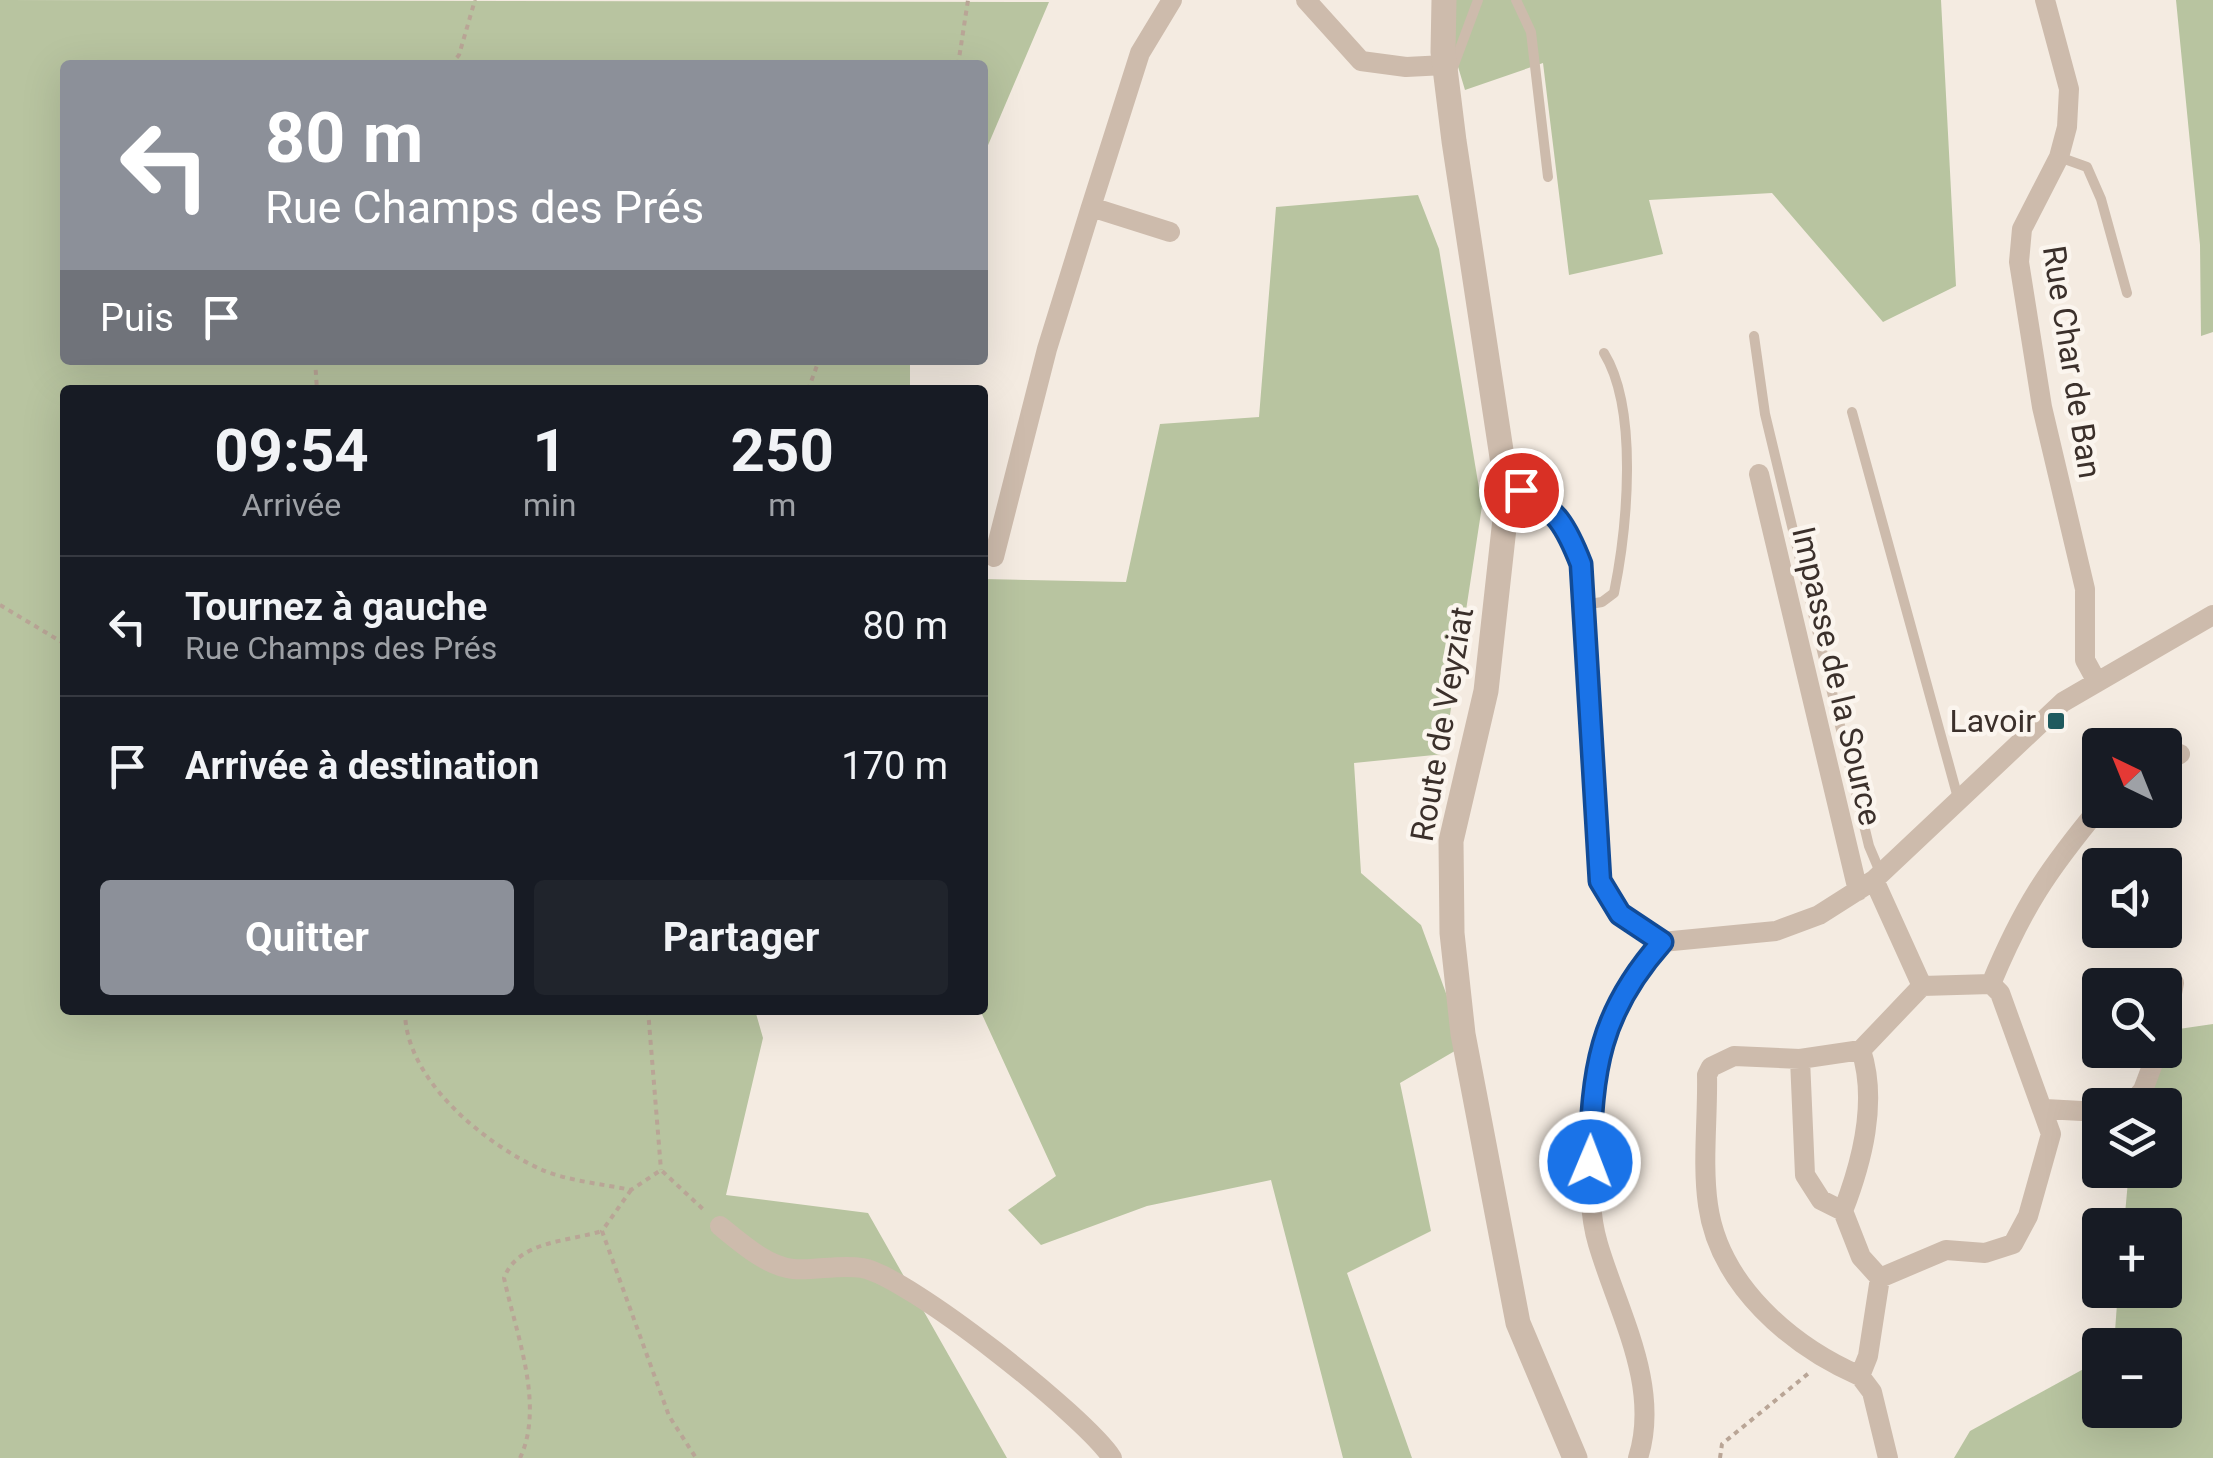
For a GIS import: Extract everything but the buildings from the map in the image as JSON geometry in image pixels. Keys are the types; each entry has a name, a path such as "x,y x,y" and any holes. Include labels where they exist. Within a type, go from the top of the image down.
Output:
{"street":[{"path":"994,557 1047,349 1140,52 1172,0"},
{"path":"1306,0 1361,62 1446,73"},
{"path":"1444,0 1446,73 1502,458 1508,476 1521,490 1545,502 1566,524 1581,564 1600,881 1620,914 1662,942 1776,931 1819,916 1871,881 2028,731 2097,682 2213,615"},
{"name":"Rue Char de Ban","path":"2045,0 2069,89 2067,127 2059,157 2022,229 2019,262 2042,407 2085,589 2085,660 2097,682"},
{"path":"1091,206 1170,232"},
{"name":"Impasse de la Source","path":"1760,474 1871,881 1922,986"},
{"name":"Route de Veyziat","path":"1521,490 1504,520 1486,691 1451,842 1452,934 1464,1034 1518,1323 1575,1458"},
{"path":"1991,984 2022,911 2046,872 2083,828"},
{"path":"1638,1458 1646,1416 1642,1378 1596,1239 1590,1201 1592,1084 1606,1027 1628,980 1662,942"},
{"path":"1880,1278 1946,1250 1985,1253 2013,1244 2028,1216 2049,1144 2046,1109 2000,993 1991,984 1922,986 1861,1050 1800,1058 1734,1056 1710,1067 1708,1204 1728,1261 1764,1312 1825,1361 1860,1376 1872,1392 1888,1458"},
{"path":"1861,1050 1866,1066 1865,1138 1859,1170 1843,1211 1860,1256 1880,1278"},
{"path":"1800,1058 1805,1175 1821,1200 1843,1211"},
{"path":"2046,1109 2082,1111"},
{"path":"720,1226 750,1250 788,1269 864,1268 908,1290 1043,1387 1112,1458"},
{"path":"1860,1376 1868,1356 1880,1278"}],"lane":[{"path":"1446,73 1478,0"},
{"path":"1534,0 1518,2 1530,32 1548,177"},
{"path":"2059,157 2087,166 2127,293"},
{"path":"1754,336 1765,414 1869,846 1871,881"},
{"path":"1584,604 1602,602 1614,593 1625,499 1618,381 1604,354"},
{"path":"1852,412 1950,785 1958,798"}],"path":[{"path":"454,60 475,0"},
{"path":"959,60 968,0"},
{"path":"0,605 60,641"},
{"path":"405,1015 404,1036 449,1105 544,1171 632,1190"},
{"path":"648,1015 661,1170 720,1226"},
{"path":"520,1458 530,1438 531,1404 504,1278 510,1261 524,1250 602,1231 632,1190 661,1170"},
{"path":"602,1231 669,1416 696,1458"},
{"path":"1720,1458 1722,1444 1825,1361"}],"green space":[{"path":"0,0 1049,2 988,145 988,60 60,60 60,365 910,365 910,385 60,385 60,1015 756,1015 763,1038 726,1195 868,1213 1007,1458 0,1458"},
{"path":"1438,0 1941,0 1956,286 1883,322 1772,193 1649,200 1663,254 1569,275 1543,63 1465,90"},
{"path":"2176,0 2213,0 2213,332 2201,336 2200,245"},
{"path":"1418,195 1439,249 1482,506 1444,754 1354,763 1361,873 1421,925 1465,1045 1400,1083 1431,1231 1347,1273 1412,1458 1343,1458 1271,1180 1147,1206 1041,1245 1008,1210 1056,1176 982,1015 988,1015 988,579 1126,582 1160,424 1259,417 1276,207"},
{"path":"2213,1024 2213,1458 1954,1458 1970,1431 2082,1370 2082,1428 2182,1428 2182,1328 2115,1328 2117,1308 2182,1308 2182,1208 2126,1208 2127,1188 2182,1188 2182,1088 2144,1088 2155,1068 2182,1068 2182,1029"}],"place":[{"name":"Lavoir","path":"2056,721"}],"route":[{"path":"1521,490 1545,502 1566,524 1581,564 1600,881 1620,914 1662,942 1628,980 1606,1027 1592,1084 1590,1162"}]}
